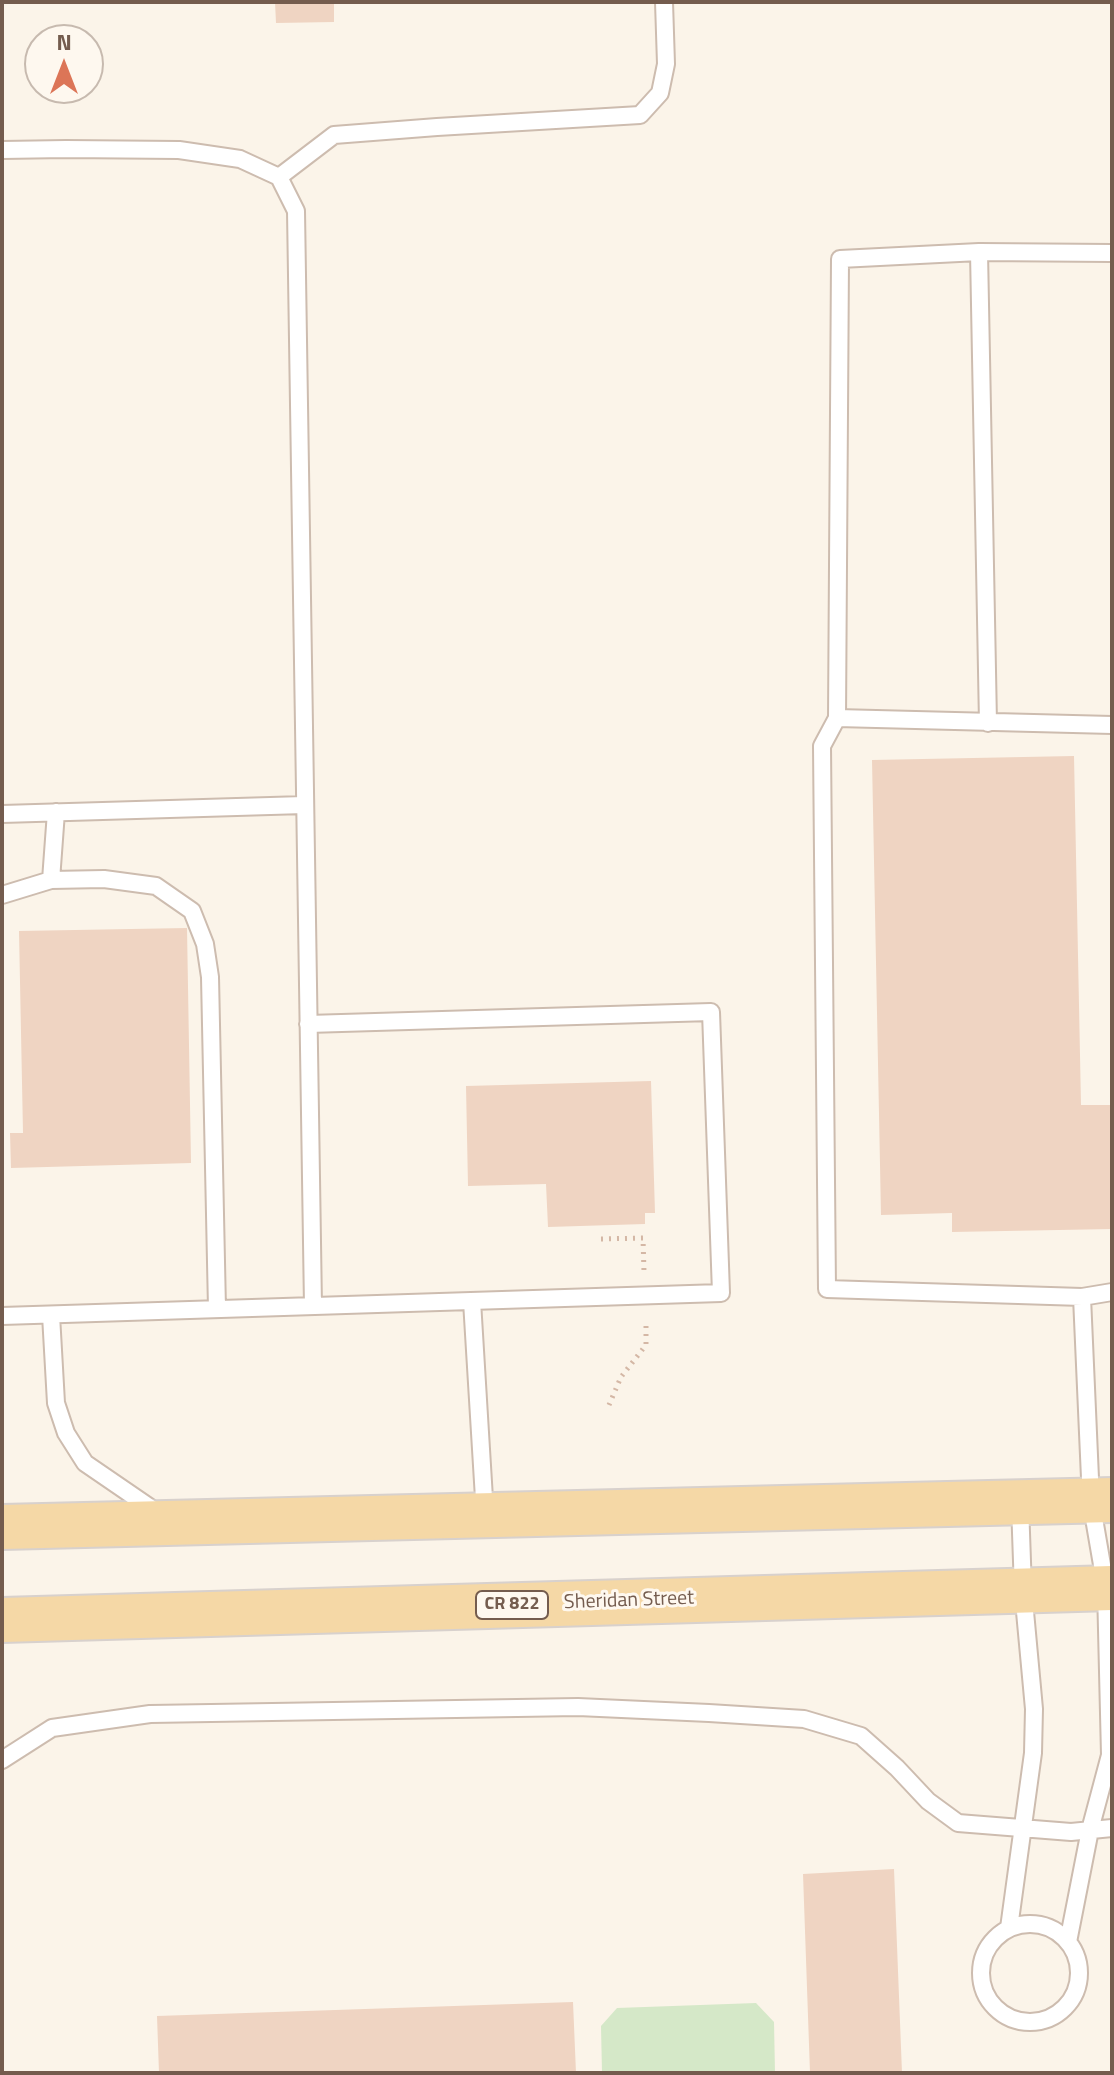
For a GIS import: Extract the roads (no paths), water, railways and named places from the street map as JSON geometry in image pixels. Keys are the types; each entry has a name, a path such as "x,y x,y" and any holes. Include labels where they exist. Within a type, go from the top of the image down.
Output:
{"main road":[{"path":"2,1527 1101,1501"},
{"name":"Sheridan Street","path":"2,1620 1109,1588"}],"lane":[{"path":"279,177 334,135 640,115 660,93 666,64 664,2"},
{"path":"2,150 179,150 240,159 279,177 296,211 313,1306"},
{"path":"979,252 988,723"},
{"path":"1112,253 979,252 840,259 837,718 822,746 827,1289 1082,1297 1112,1292"},
{"path":"837,718 1112,725"},
{"path":"2,814 304,805"},
{"path":"51,880 56,812"},
{"path":"2,895 51,880 104,879 156,886 192,911 205,944 210,977 217,1309"},
{"path":"2,1316 721,1293 711,1012 308,1024"},
{"path":"1068,1942 1090,1830 1110,1755 1109,1588 1082,1297"},
{"path":"472,1301 485,1515"},
{"path":"51,1315 56,1403 66,1433 85,1463 172,1523"},
{"path":"1009,1928 1033,1753 1034,1709 1023,1590 1020,1503"},
{"path":"2,1760 52,1728 150,1714 578,1707 804,1719 861,1736 928,1801 958,1823 1071,1832 1112,1828"},
{"path":"1031,1924 1048,1927 1068,1942 1078,1962 1079,1980 1068,2003 1055,2015 1041,2020 1017,2020 1006,2016 988,1999 980,1968 993,1939 1009,1928 1031,1924"}]}
